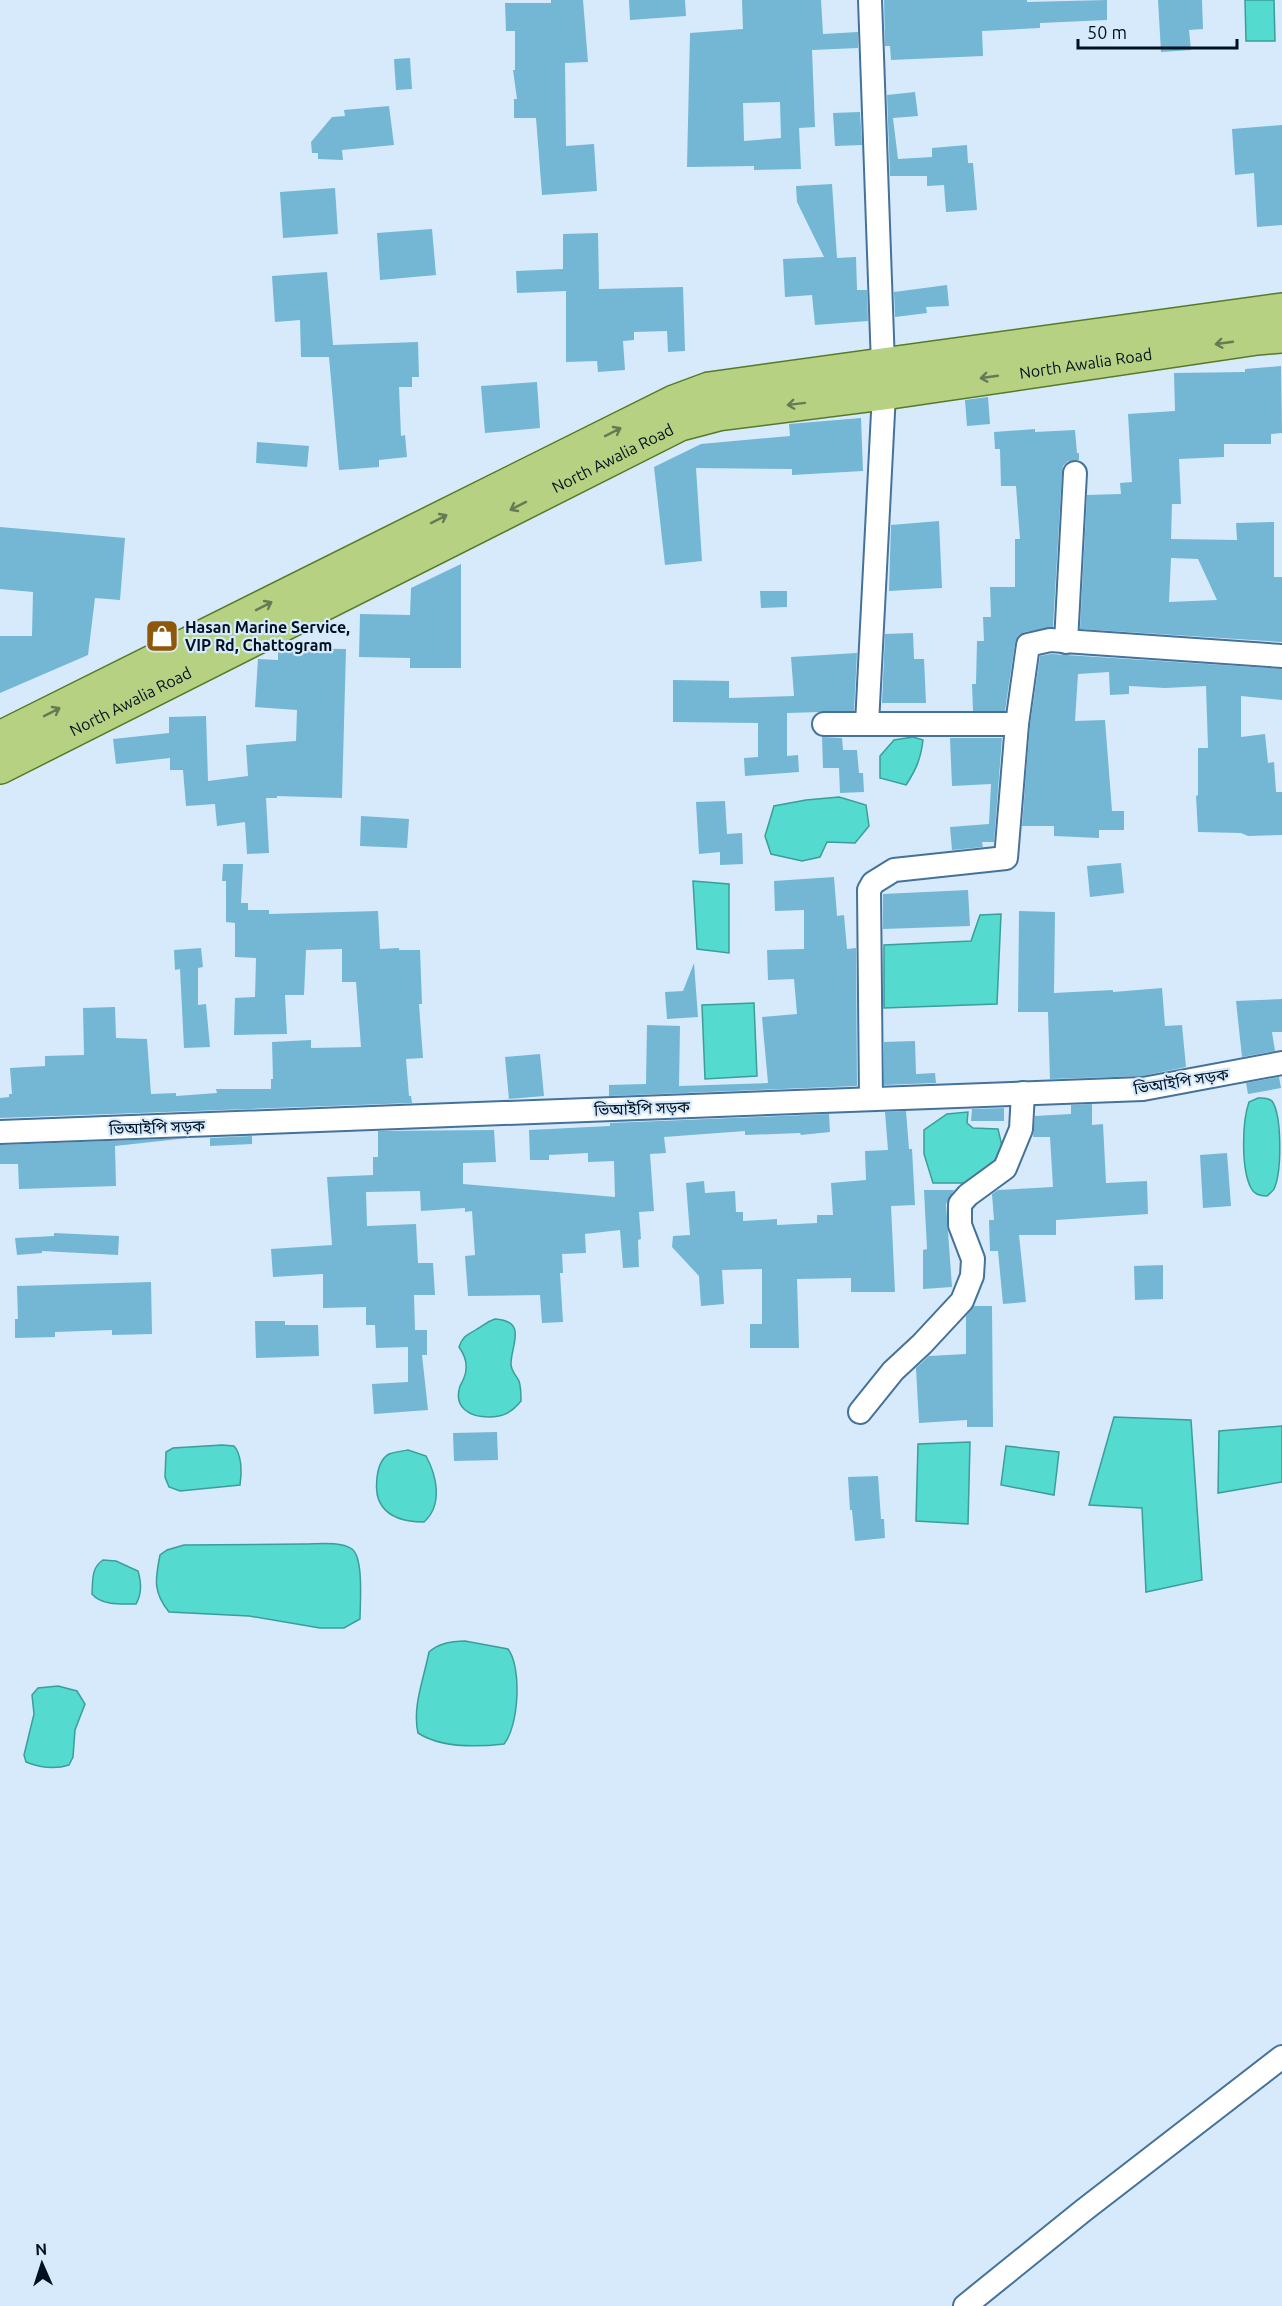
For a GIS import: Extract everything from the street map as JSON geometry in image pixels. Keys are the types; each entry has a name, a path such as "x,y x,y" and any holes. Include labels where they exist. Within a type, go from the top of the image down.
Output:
{"main road":[{"name":"North Awalia Road","path":"0,767 680,424 883,380 1282,310"},
{"name":"North Awalia Road","path":"0,738 674,402 709,389 883,380 1282,336"}],"street":[{"path":"867,724 883,380 870,0"},
{"path":"1066,642 1075,473"},
{"path":"871,1099 869,890 873,883 894,870 1006,858 1017,724 1028,645 1050,640 1282,656"},
{"path":"824,724 1017,724"},
{"name":"ভিআইপি সড়ক","path":"0,1132 1143,1089 1282,1063"},
{"path":"860,1412 893,1371 922,1344 962,1300 972,1276 973,1259 960,1225 960,1204 968,1195 1005,1168 1021,1129 1023,1094"},
{"path":"965,2306 1084,2210 1282,2057"}],"shaded area":[{"path":"1245,0 1274,0 1275,41 1246,41"},
{"path":"913,737 923,740 918,764 906,785 880,778 880,756 894,740"},
{"path":"839,797 866,805 869,826 855,843 827,842 820,857 802,861 771,854 765,836 774,806"},
{"path":"693,881 729,884 729,953 697,949"},
{"path":"1001,914 997,1004 884,1008 884,945 971,941 980,915"},
{"path":"754,1003 757,1076 705,1079 702,1005"},
{"path":"1258,1098 1267,1098 1272,1101 1278,1118 1280,1157 1277,1181 1274,1190 1267,1196 1258,1195 1252,1190 1245,1169 1244,1133 1247,1111 1249,1102"},
{"path":"968,1112 967,1123 973,1128 998,1129 1002,1146 991,1168 969,1183 933,1183 924,1154 924,1130 947,1114"},
{"path":"495,1319 511,1324 515,1329 511,1366 520,1383 521,1401 503,1415 482,1417 465,1410 459,1400 458,1394 466,1366 465,1357 459,1347 466,1336"},
{"path":"1114,1417 1191,1420 1202,1580 1146,1592 1142,1508 1089,1505"},
{"path":"1282,1426 1282,1482 1218,1493 1219,1431"},
{"path":"970,1442 968,1524 916,1521 918,1444"},
{"path":"234,1446 239,1454 240,1485 180,1491 169,1487 165,1477 166,1452 173,1448"},
{"path":"1006,1446 1059,1452 1054,1495 1001,1485"},
{"path":"408,1450 426,1456 435,1481 434,1507 424,1522 407,1520 390,1514 382,1506 377,1494 378,1471 384,1458 389,1454"},
{"path":"329,1544 347,1546 352,1549 356,1554 360,1571 360,1619 344,1628 320,1628 249,1616 169,1612 158,1592 156,1579 160,1555 167,1550 184,1545"},
{"path":"103,1560 116,1561 138,1571 140,1588 136,1604 101,1601 92,1594 96,1567"},
{"path":"465,1641 508,1649 512,1658 517,1682 516,1711 504,1744 471,1746 448,1744 418,1733 416,1713 429,1652 446,1643"},
{"path":"58,1686 77,1691 85,1704 75,1730 73,1757 69,1765 53,1768 42,1767 26,1762 24,1755 34,1714 32,1695 38,1688"}],"building":[{"path":"551,0 583,0 588,62 565,63 566,146 594,144 597,191 542,195 536,118 514,118 514,99 517,99 513,70 515,70 515,31 506,31 505,3 551,3"},
{"path":"629,0 685,0 686,16 630,20"},
{"path":"742,0 821,0 823,34 858,32 858,48 812,50 815,127 799,128 801,169 754,170 754,166 687,167 690,33 743,29","holes":["780,102 781,138 744,141 743,103"]},
{"path":"884,0 1027,0 1027,2 1107,0 1107,20 1040,23 1040,28 982,31 983,56 891,60 890,46 885,46"},
{"path":"1158,0 1202,0 1203,29 1189,30 1191,50 1161,52"},
{"path":"410,58 412,89 396,90 394,59"},
{"path":"915,92 918,116 893,118 898,159 932,157 932,148 967,145 968,163 973,163 977,210 946,212 944,185 927,186 927,176 890,176 887,95"},
{"path":"389,106 394,145 342,150 343,160 318,159 318,153 312,153 311,142 332,117 345,116 344,110"},
{"path":"860,112 862,145 835,146 833,113"},
{"path":"1282,125 1282,225 1257,227 1254,173 1235,175 1232,129"},
{"path":"832,184 837,258 856,257 857,290 867,290 868,321 815,325 812,295 785,297 783,259 824,257 797,202 796,186"},
{"path":"335,188 338,234 283,238 280,192"},
{"path":"432,229 436,275 380,280 377,233"},
{"path":"598,233 599,289 683,287 685,351 668,352 667,331 634,332 634,340 623,341 625,370 598,372 597,361 566,362 566,291 517,293 516,271 563,269 563,234"},
{"path":"327,272 333,345 418,342 419,377 412,377 412,387 399,387 401,436 405,435 407,457 379,460 379,467 339,470 329,357 301,357 300,320 275,322 272,276"},
{"path":"947,285 949,306 926,307 927,313 895,317 894,292"},
{"path":"1281,366 1282,433 1271,434 1271,444 1224,444 1224,457 1179,459 1181,504 1172,504 1171,539 1237,540 1236,523 1274,522 1274,577 1282,577 1282,642 1080,629 1087,495 1121,494 1120,483 1132,482 1128,414 1175,411 1174,373 1245,372 1245,369","holes":["1171,558 1198,559 1217,600 1169,602"]},
{"path":"537,382 540,428 485,433 481,386"},
{"path":"988,397 990,424 967,426 965,400"},
{"path":"861,418 863,471 792,475 792,469 696,468 702,561 665,565 654,467 701,444 790,436 789,424"},
{"path":"1035,429 1035,432 1075,430 1077,453 1079,453 1079,460 1068,461 1063,466 1062,472 1053,627 1025,632 1018,636 1005,711 973,711 972,684 976,684 977,641 984,641 983,617 991,617 990,587 1015,587 1015,539 1020,539 1016,486 1001,486 1000,449 995,449 994,432"},
{"path":"257,442 309,446 307,467 256,463"},
{"path":"939,521 942,588 889,591 891,525"},
{"path":"0,527 125,538 120,600 95,598 88,655 0,693 0,636 32,636 33,592 0,589"},
{"path":"461,564 461,668 410,668 410,658 359,657 360,614 410,615 411,588"},
{"path":"760,591 787,591 787,607 761,608"},
{"path":"913,633 914,659 924,659 926,703 882,703 885,634"},
{"path":"278,648 346,649 342,798 277,796 277,798 266,798 269,853 247,854 245,822 217,826 215,804 186,806 183,770 170,770 170,758 116,764 113,739 169,733 169,717 206,716 208,781 248,776 246,745 296,741 297,710 255,707 258,659 278,660"},
{"path":"857,653 854,711 787,713 787,756 798,755 799,772 745,776 744,758 758,757 758,723 673,722 673,680 729,681 729,698 794,696 791,657"},
{"path":"1051,654 1282,669 1282,700 1241,696 1241,737 1265,734 1268,763 1274,762 1276,792 1282,792 1282,835 1248,836 1241,833 1198,832 1196,796 1198,795 1198,748 1208,748 1206,686 1165,688 1129,686 1129,694 1110,695 1109,672 1078,674 1075,721 1105,720 1112,811 1124,811 1124,830 1099,830 1099,838 1054,836 1054,826 1022,826 1030,725 1040,656"},
{"path":"822,737 842,738 843,750 857,750 859,773 863,773 864,792 840,793 839,768 823,768"},
{"path":"950,738 1002,738 994,842 982,842 983,847 952,850 950,827 989,824 991,784 952,786"},
{"path":"725,801 727,834 742,833 743,864 720,865 720,852 699,854 696,802"},
{"path":"361,816 409,819 407,848 360,846"},
{"path":"1121,863 1124,893 1090,897 1087,866"},
{"path":"223,864 243,864 241,903 248,903 248,910 269,910 269,914 378,911 380,949 420,950 422,1004 419,1004 423,1058 406,1059 409,1096 411,1096 412,1103 0,1118 0,1098 9,1097 9,1094 12,1094 10,1068 45,1066 45,1056 84,1055 83,1008 115,1007 116,1038 147,1039 151,1094 176,1093 176,1096 217,1093 216,1089 271,1089 272,1042 311,1040 311,1048 361,1047 356,982 342,982 342,949 306,950 304,995 285,995 287,1034 234,1035 235,998 255,997 256,958 235,957 235,923 226,922 226,881 222,881"},
{"path":"834,877 837,916 844,915 847,949 856,948 857,1086 609,1096 609,1085 646,1084 647,1025 680,1026 679,1086 768,1083 762,1017 797,1014 794,979 768,980 767,950 804,949 804,910 775,911 774,881"},
{"path":"968,890 970,926 883,929 883,894"},
{"path":"1019,911 1055,912 1054,993 1162,988 1165,1026 1182,1025 1186,1067 1142,1076 1050,1079 1048,1012 1018,1012"},
{"path":"201,948 203,967 198,968 198,1005 206,1004 210,1047 184,1048 180,969 175,970 174,950"},
{"path":"694,963 698,1017 667,1019 665,992 683,991"},
{"path":"1282,999 1282,1032 1272,1032 1275,1051 1242,1057 1236,1001"},
{"path":"915,1041 916,1074 935,1073 936,1083 884,1085 884,1042"},
{"path":"540,1054 544,1096 509,1099 505,1057"},
{"path":"1279,1077 1281,1088 1248,1094 1246,1083"},
{"path":"1092,1104 1092,1125 1103,1124 1106,1183 1147,1181 1148,1214 1056,1220 1056,1235 1019,1235 1026,1302 1003,1304 998,1251 990,1251 989,1220 994,1220 992,1194 998,1190 1053,1187 1050,1137 1033,1137 1035,1116 1071,1114 1071,1105"},
{"path":"1004,1108 1004,1121 971,1121 972,1109"},
{"path":"906,1111 909,1149 912,1149 915,1205 891,1206 895,1292 851,1292 851,1278 797,1279 799,1348 750,1348 750,1324 762,1324 762,1269 722,1270 724,1304 701,1306 699,1276 672,1247 673,1236 690,1235 686,1183 704,1181 705,1193 735,1191 736,1212 743,1212 743,1221 777,1219 777,1225 817,1223 817,1215 833,1215 831,1183 866,1180 865,1151 888,1150 885,1112"},
{"path":"829,1114 830,1132 801,1135 800,1133 745,1135 745,1131 664,1137 666,1153 650,1154 654,1211 639,1212 641,1239 638,1240 639,1267 623,1268 620,1230 585,1234 586,1253 562,1254 563,1273 560,1273 563,1322 542,1323 540,1295 468,1296 465,1256 475,1255 472,1211 465,1212 465,1208 421,1211 420,1191 366,1192 367,1226 416,1224 418,1263 433,1263 435,1295 414,1295 415,1330 427,1330 427,1355 422,1355 428,1410 374,1414 372,1384 408,1382 408,1347 376,1348 375,1325 366,1325 366,1307 323,1308 323,1274 273,1277 271,1249 332,1245 327,1177 373,1175 373,1157 378,1157 378,1131 494,1130 496,1162 463,1163 463,1184 615,1197 614,1161 588,1162 588,1153 549,1155 549,1160 530,1160 529,1130 610,1126 610,1123"},
{"path":"252,1136 252,1144 210,1146 210,1138"},
{"path":"188,1138 115,1146 116,1186 19,1189 18,1164 0,1164 0,1145"},
{"path":"1227,1153 1231,1206 1203,1208 1200,1155"},
{"path":"924,1190 954,1190 946,1204 952,1287 923,1289 923,1250 927,1249"},
{"path":"54,1233 119,1236 118,1255 42,1251 42,1253 17,1255 15,1238 54,1236"},
{"path":"1163,1265 1163,1299 1135,1300 1134,1266"},
{"path":"151,1282 152,1334 112,1335 112,1330 55,1332 55,1337 15,1338 15,1319 18,1319 17,1286"},
{"path":"974,1306 992,1306 993,1427 967,1427 967,1420 919,1423 916,1368 929,1356 966,1354 966,1316"},
{"path":"255,1321 285,1321 285,1325 318,1325 319,1356 256,1358"},
{"path":"497,1432 498,1460 454,1461 453,1433"},
{"path":"878,1476 881,1519 884,1519 885,1538 855,1541 848,1477"}],"place":[{"name":"Hasan Marine Service, VIP Rd, Chattogram","path":"162,636"}]}
